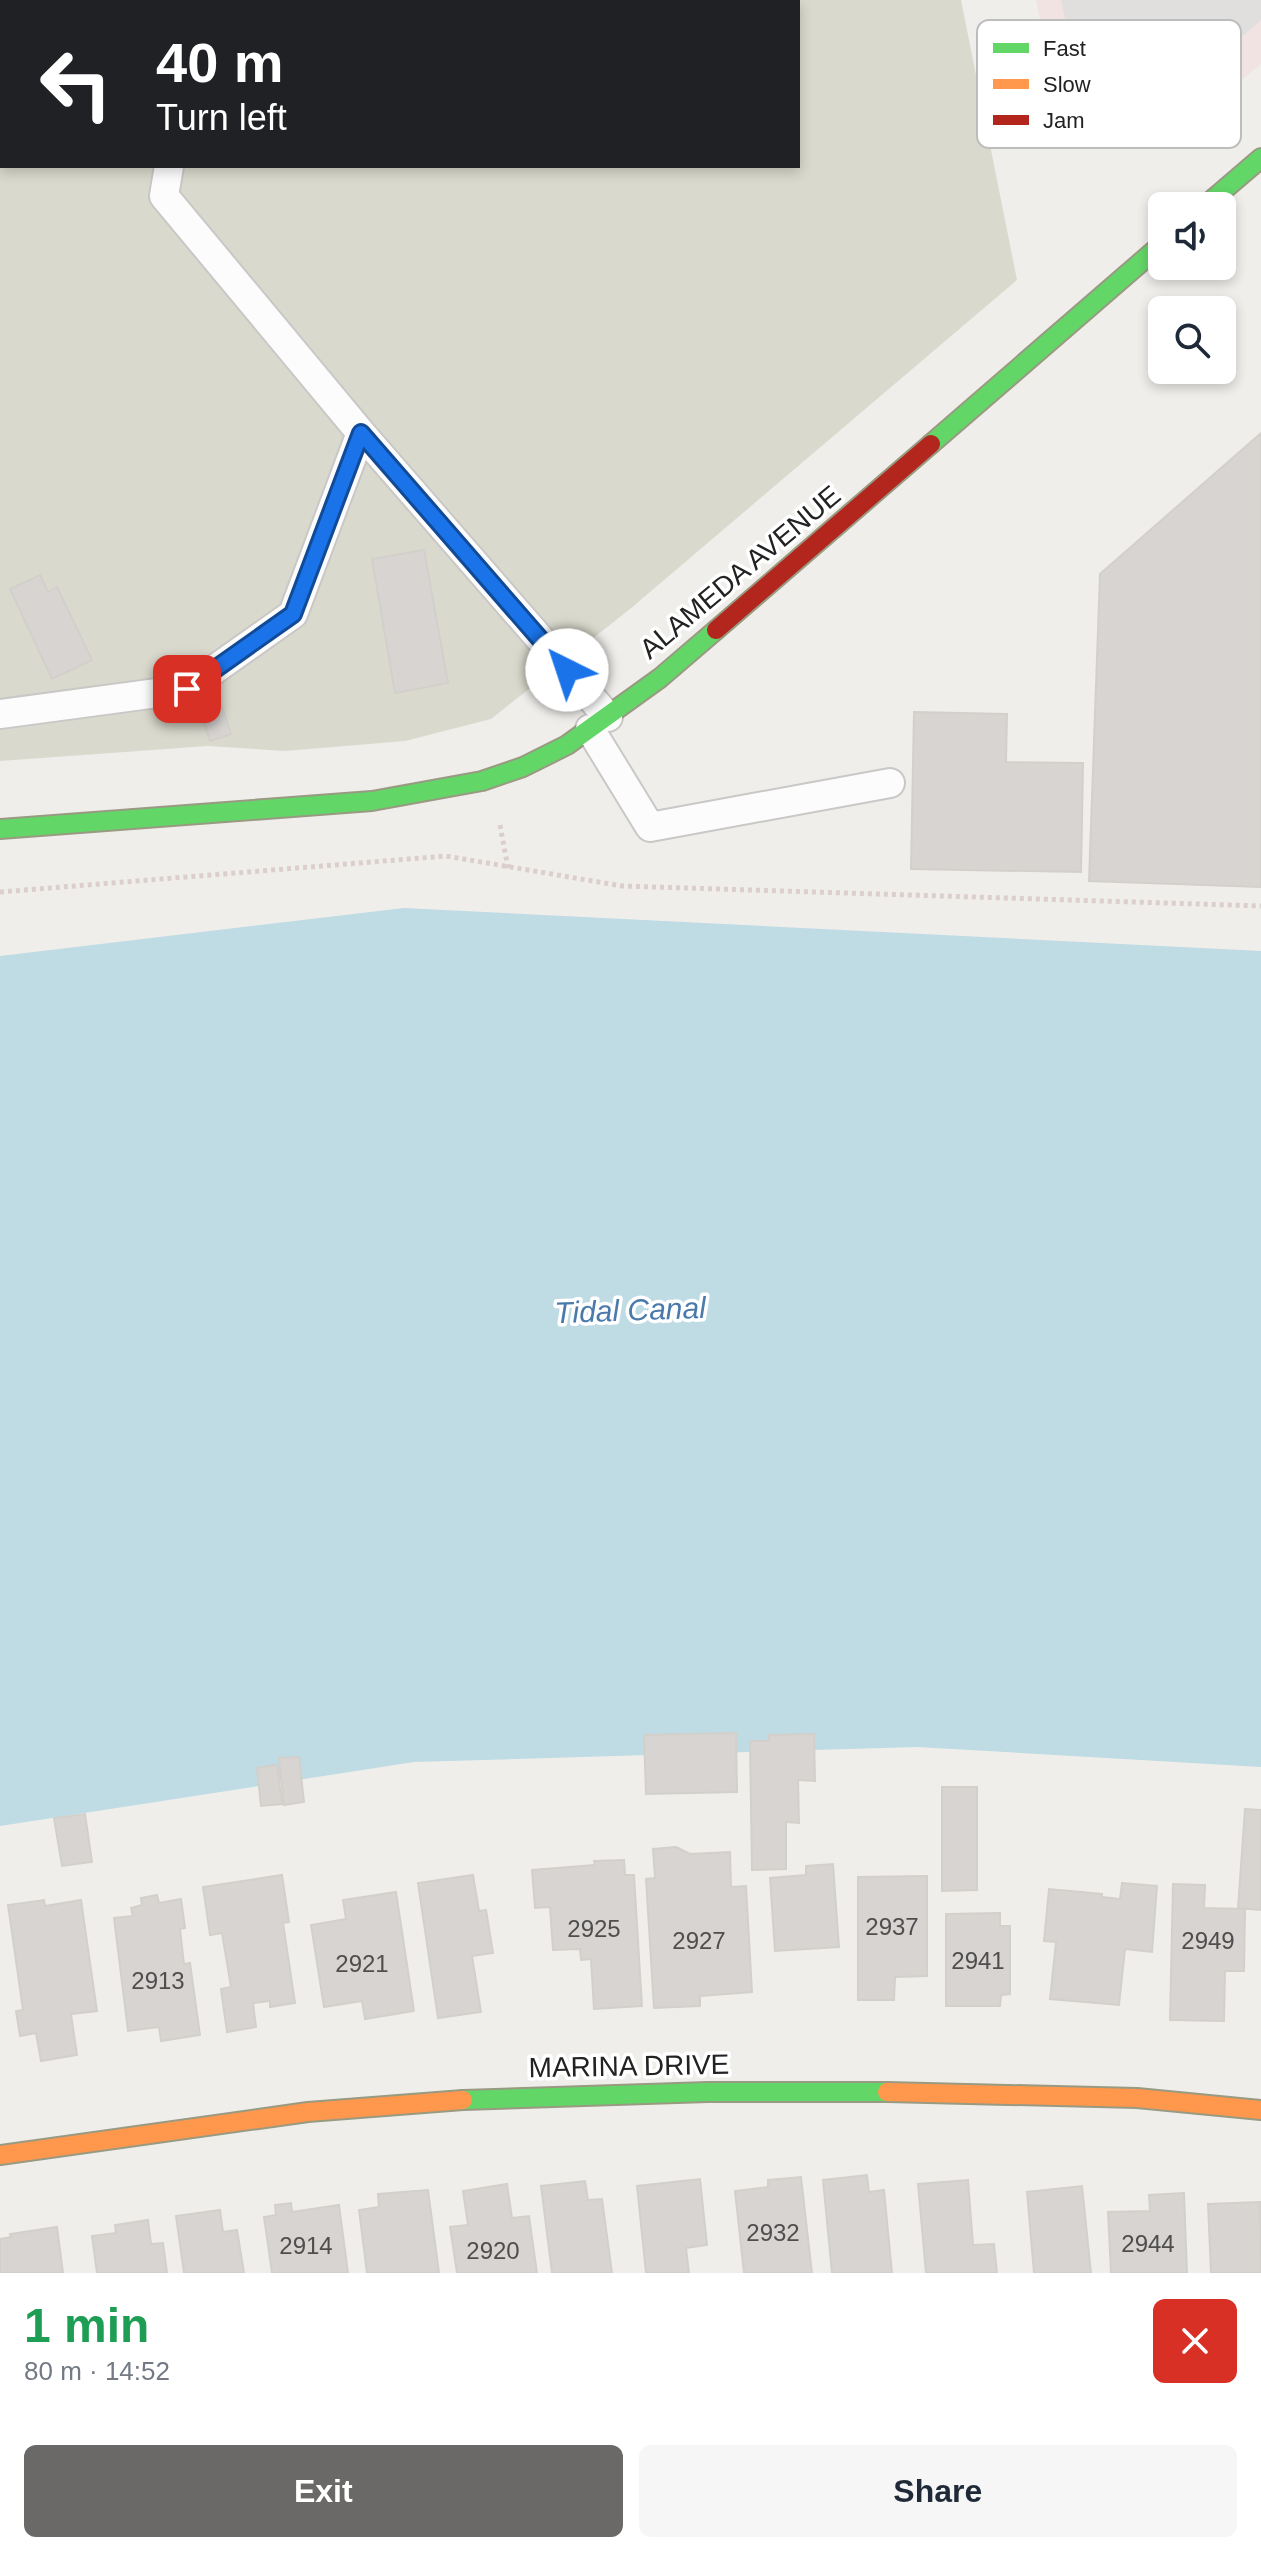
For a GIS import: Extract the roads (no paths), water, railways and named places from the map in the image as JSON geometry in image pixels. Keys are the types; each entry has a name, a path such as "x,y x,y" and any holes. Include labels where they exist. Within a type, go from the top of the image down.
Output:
{"street":[{"path":"1221,192 1261,158"},
{"name":"ALAMEDA AVENUE","path":"0,829 372,801 496,776 523,767 567,745 599,723 716,632 1148,256"},
{"name":"MARINA DRIVE","path":"0,2155 308,2112 501,2097 708,2092 915,2092 1137,2098 1261,2110"}],"lane":[{"path":"169,168 164,196 599,723 650,827 890,783"},
{"path":"0,714 187,689 293,614 361,433"}],"water":[{"name":"Tidal Canal","path":"404,908 1261,951 1261,1767 917,1747 414,1762 0,1826 0,956"}]}
